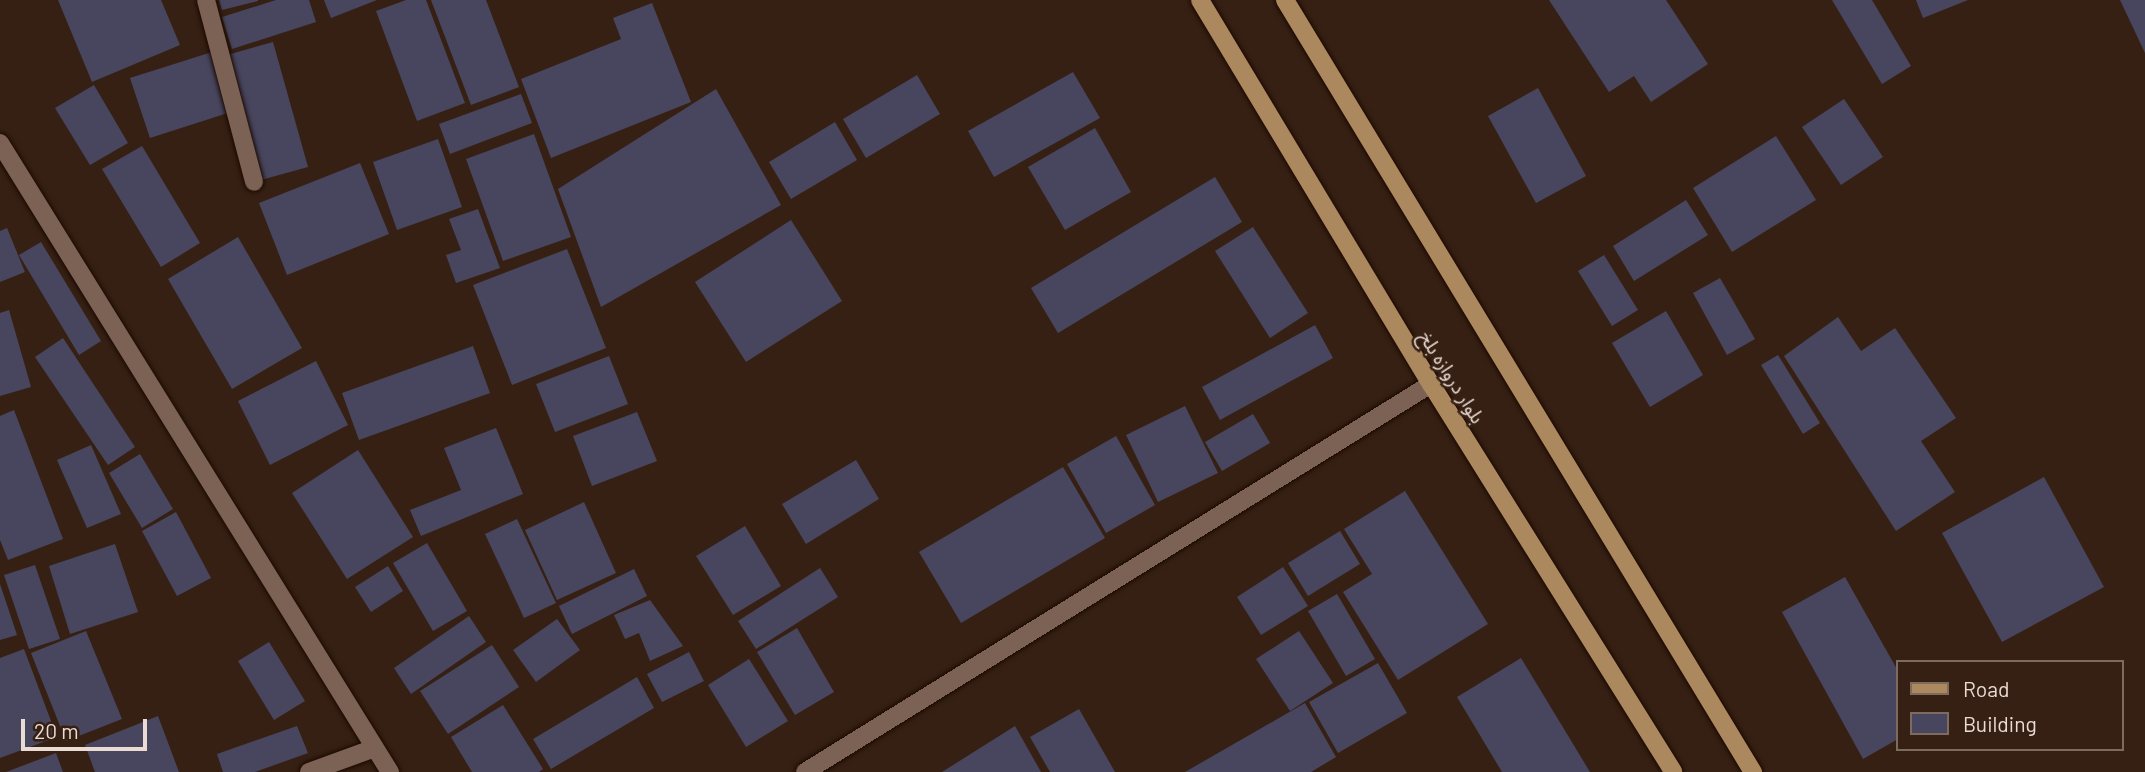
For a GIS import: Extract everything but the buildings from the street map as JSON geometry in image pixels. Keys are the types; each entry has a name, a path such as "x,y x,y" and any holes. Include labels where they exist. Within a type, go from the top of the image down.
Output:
{"main road":[{"name":"بلوار دروازه بلخ","path":"1200,0 1431,384 1673,772"},
{"path":"1285,0 1753,772"}],"street":[{"path":"206,0 254,182"},
{"path":"0,143 390,772"},
{"path":"805,772 1431,384"},
{"path":"309,772 375,748"}]}
